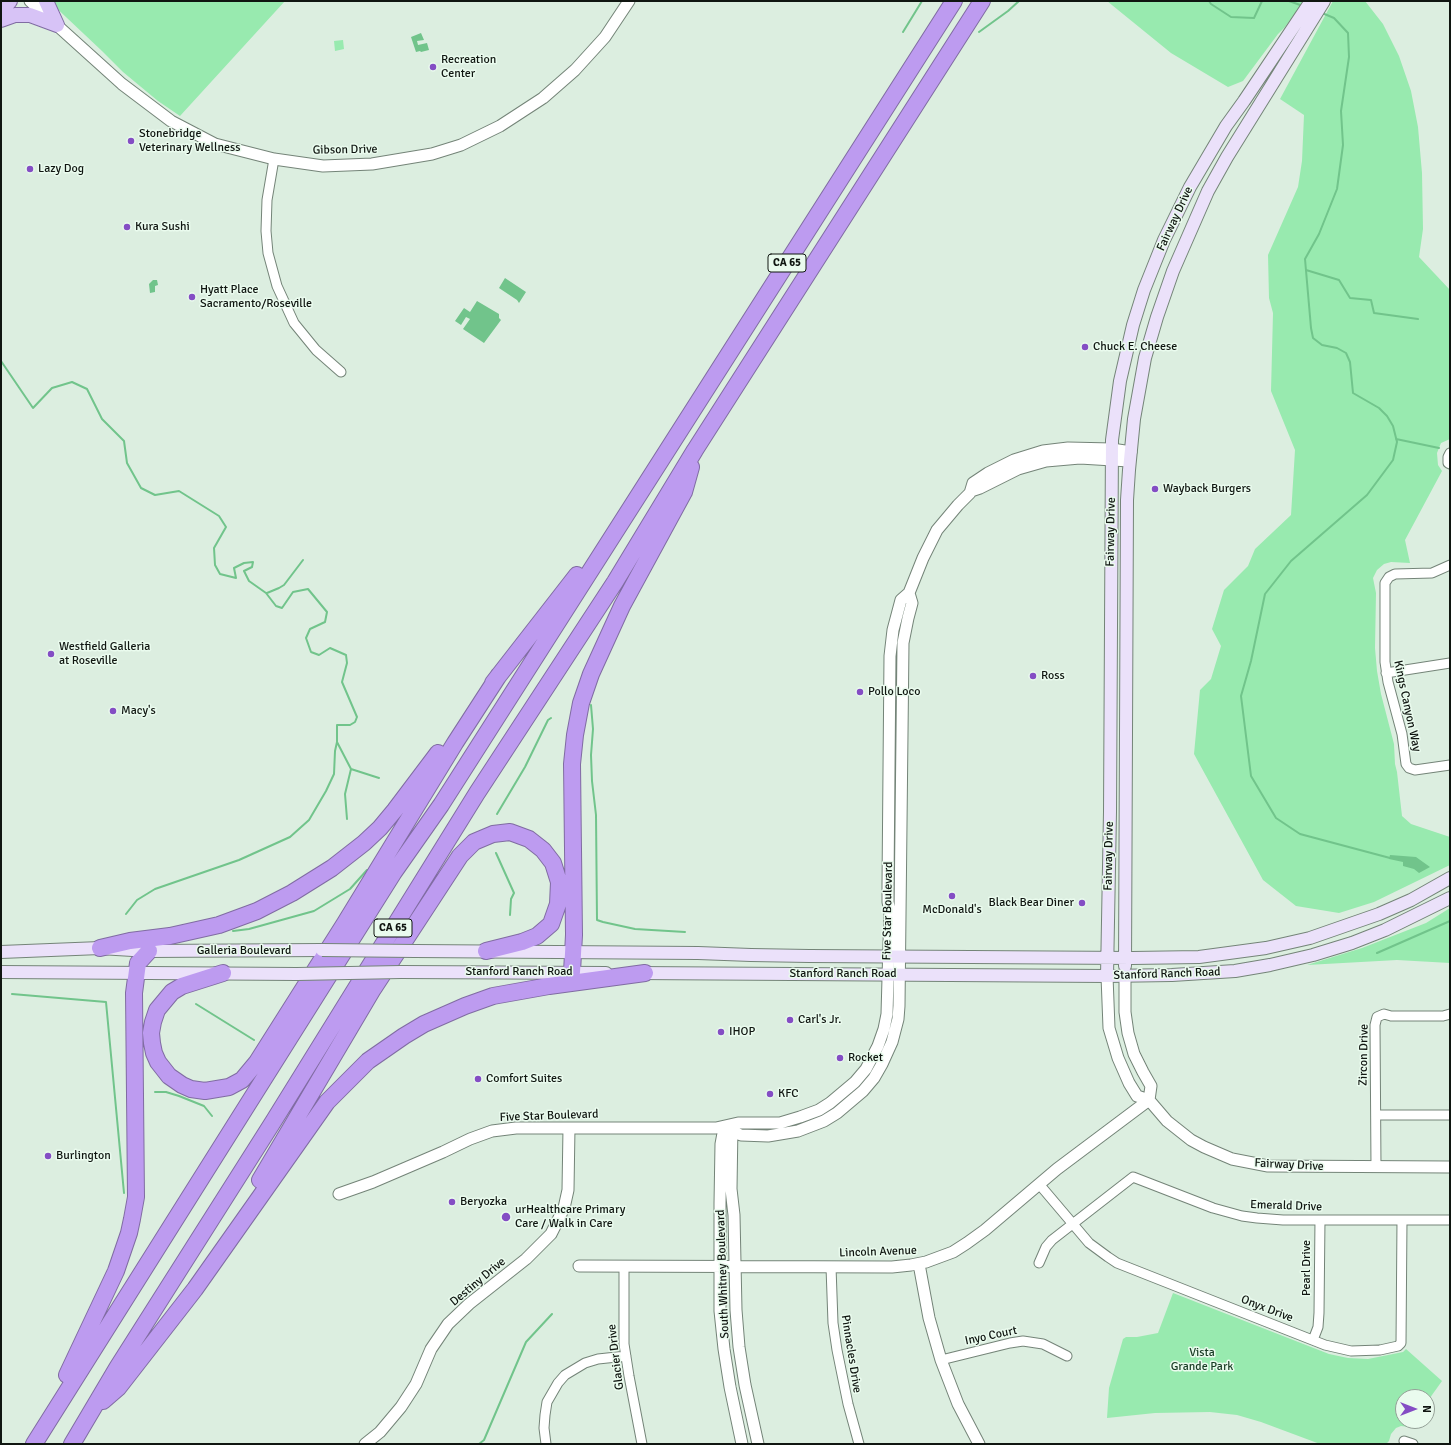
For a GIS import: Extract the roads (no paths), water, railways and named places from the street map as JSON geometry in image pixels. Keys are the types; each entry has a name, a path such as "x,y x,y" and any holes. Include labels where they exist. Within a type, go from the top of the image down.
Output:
{"highway":[{"name":"CA 65","path":"34,1444 394,872 441,805 954,1"},
{"name":"CA 65","path":"72,1444 117,1368 281,1109 457,825 615,582 695,450 982,1"},
{"path":"572,972 574,902 572,764 575,735 581,703 590,674 619,613 684,492 695,450"},
{"path":"100,948 130,941 170,936 238,919 292,893 351,855 380,828 594,552 619,525"},
{"path":"223,973 182,986 172,992 157,1010 153,1022 151,1032 152,1043 158,1062 169,1076 191,1089 205,1091 229,1087 242,1080 254,1065 345,923 455,743 499,675"},
{"path":"226,1245 242,1212 291,1126 373,989 452,867 460,856 474,842 493,834 510,832 529,839 543,850 553,863 559,882 558,904 550,924 537,936 522,942 486,951"},
{"path":"42,1430 116,1271 129,1232 136,1197 134,993 138,963 149,951"},
{"path":"94,1408 118,1388 195,1289 327,1102 368,1061 404,1036 441,1015 493,996 543,987 645,973"}],"main road":[{"path":"1,12 10,1"},
{"path":"46,1 57,25"},
{"name":"Fairway Drive","path":"1125,976 1127,508 1135,408 1145,358 1157,315 1175,264 1198,212 1219,171 1302,26 1312,1"},
{"name":"Fairway Drive","path":"1107,976 1112,454 1116,402 1128,345 1144,290 1164,240 1190,187 1218,138 1302,26 1324,1"},
{"path":"1,20 15,15 30,15 57,25"},
{"path":"1110,747 1126,747"},
{"name":"Stanford Ranch Road","path":"486,951 1125,958 1212,956 1266,948 1310,938 1379,914 1411,900 1450,878"},
{"name":"Stanford Ranch Road","path":"223,973 297,974 401,972 572,972 1125,976 1235,971 1299,958 1352,943 1385,930 1450,898"},
{"name":"Galleria Boulevard","path":"1,952 100,948 149,951 486,951"},
{"name":"Galleria Boulevard","path":"1,972 223,973"}],"street":[{"name":"Gibson Drive","path":"30,1 122,84 171,121 215,144 274,159 323,166 372,164 415,158 461,145 500,126 543,98 575,70 605,37 629,1"},
{"path":"274,159 267,200 266,231 268,253 277,286 294,323 316,350 341,372"},
{"name":"Five Star Boulevard","path":"895,956 888,902 890,656 893,630 901,600 909,593 923,558 937,530 971,491 973,484 988,473 1004,464 1026,455 1062,448 1078,447 1130,456"},
{"path":"1450,453 1448,463 1450,464"},
{"name":"Kings Canyon Way","path":"1450,565 1432,573 1395,574 1388,577 1386,583 1385,653 1386,674 1402,734 1406,764 1409,768 1415,770 1450,765"},
{"name":"Five Star Boulevard","path":"729,1128 741,1135 768,1136 798,1131 824,1121 837,1113 863,1091 874,1078 889,1051 895,1033 900,1006 895,975 895,956 901,874 903,643 912,603 909,593"},
{"path":"1386,674 1450,664"},
{"path":"888,873 901,874"},
{"name":"Five Star Boulevard","path":"340,1194 386,1177 481,1134 516,1128 729,1128 738,1123 780,1123 819,1110 830,1103 855,1082 866,1069 878,1046 884,1029 895,975"},
{"name":"Fairway Drive","path":"1107,976 1109,1028 1118,1058 1129,1083 1137,1096 1149,1100 1167,1121 1191,1140 1232,1159 1268,1166 1450,1168"},
{"name":"Fairway Drive","path":"1125,976 1125,1012 1128,1033 1134,1054 1152,1086 1149,1100"},
{"name":"Zircon Drive","path":"1376,1167 1375,1025 1377,1017 1384,1014 1391,1016 1442,1016 1450,1014"},
{"path":"874,1078 871,1072 876,1059 878,1046"},
{"name":"Lincoln Avenue","path":"579,1266 892,1267 919,1264 953,1252 967,1243 985,1230 1064,1164 1149,1100"},
{"path":"798,1131 799,1125 819,1110"},
{"path":"1376,1115 1450,1115"},
{"name":"Destiny Drive","path":"365,1444 380,1432 401,1407 416,1384 431,1349 448,1324 469,1304 526,1259 551,1234 564,1208 568,1190 569,1128"},
{"name":"South Whitney Boulevard","path":"729,1128 721,1144 719,1266 720,1311 731,1395 742,1444"},
{"name":"South Whitney Boulevard","path":"729,1128 731,1144 731,1189 734,1215 736,1310 739,1347 750,1413 758,1444"},
{"name":"Emerald Drive","path":"1072,1224 1134,1177 1200,1204 1242,1216 1270,1219 1320,1220 1450,1220"},
{"name":"Onyx Drive","path":"1039,1184 1089,1244 1117,1263 1334,1348 1351,1351 1380,1350 1398,1346 1401,1343 1402,1220"},
{"name":"Pearl Drive","path":"1313,1340 1318,1326 1319,1313 1320,1220"},
{"path":"1039,1263 1046,1248 1052,1240 1072,1224"},
{"path":"919,1264 929,1318 941,1360 958,1404 979,1444"},
{"name":"Glacier Drive","path":"624,1266 623,1334 642,1444"},
{"name":"Pinnacles Drive","path":"831,1267 833,1323 837,1350 848,1404 859,1444"},
{"name":"Inyo Court","path":"941,1360 1023,1341 1043,1344 1067,1356"},
{"path":"546,1444 544,1428 547,1402 558,1383 565,1375 585,1363 603,1358 626,1356"}],"waterway":[{"path":"903,32 922,1"},
{"path":"979,32 1019,1"},
{"path":"1209,1 1211,4 1231,17 1254,18 1262,1"},
{"path":"1289,1 1303,6"},
{"path":"1322,13 1334,18 1348,33 1349,57 1341,111 1343,145 1337,189 1319,234 1305,259 1311,328 1313,338 1322,345 1337,348 1346,353 1350,362 1353,393 1379,408 1387,416 1393,426 1397,442 1393,460 1367,495 1291,561 1265,594 1251,661 1241,696 1251,776 1276,818 1300,834 1390,858"},
{"path":"1306,270 1339,280 1350,298 1371,300 1374,313 1418,319"},
{"path":"1,361 33,408 52,388 72,382 87,389 102,419 124,441 127,463 141,488 155,495 179,491 219,516 226,527 214,548 215,565 220,574 236,578 234,568 244,563 253,562 252,567 244,571 249,581 266,593 276,606 282,608 293,592 308,589 327,612 325,622 310,629 306,638 311,652 319,655 330,648 346,655 347,663 342,682 357,717 355,722 350,725 337,725 337,742 351,769 379,778"},
{"path":"1396,439 1439,448"},
{"path":"267,593 284,585 303,560"},
{"path":"591,705 593,729 591,755 592,781 596,815 597,920 635,929 685,932"},
{"path":"497,814 525,767 548,720 551,718"},
{"path":"126,914 137,900 155,889 239,860 290,837 309,820 326,791 334,774 337,742"},
{"path":"347,819 345,794 351,769"},
{"path":"496,853 514,893 511,899 510,915"},
{"path":"233,931 249,929 314,911 350,889 367,870"},
{"path":"1377,953 1450,921"},
{"path":"12,994 106,1002 124,1193"},
{"path":"196,1004 254,1040"},
{"path":"155,1092 166,1092 204,1106 212,1116"},
{"path":"479,1444 484,1440 526,1342 552,1314"}],"place":[{"name":"Recreation Center","path":"433,67"},
{"name":"Stonebridge Veterinary Wellness","path":"131,141"},
{"name":"Lazy Dog","path":"30,169"},
{"name":"Kura Sushi","path":"127,227"},
{"name":"Hyatt Place Sacramento/Roseville","path":"192,297"},
{"name":"Chuck E. Cheese","path":"1085,347"},
{"name":"Wayback Burgers","path":"1155,489"},
{"name":"Westfield Galleria at Roseville","path":"51,654"},
{"name":"Ross","path":"1033,676"},
{"name":"Pollo Loco","path":"860,692"},
{"name":"Macy's","path":"113,711"},
{"name":"McDonald's","path":"952,896"},
{"name":"Black Bear Diner","path":"1082,903"},
{"name":"Carl's Jr.","path":"790,1020"},
{"name":"IHOP","path":"721,1032"},
{"name":"Rocket","path":"840,1058"},
{"name":"Comfort Suites","path":"478,1079"},
{"name":"KFC","path":"770,1094"},
{"name":"Burlington","path":"48,1156"},
{"name":"Beryozka","path":"452,1202"},
{"name":"urHealthcare Primary Care / Walk in Care","path":"506,1217"}],"park label":[{"name":"Vista Grande Park","path":"1202,1360"}]}
